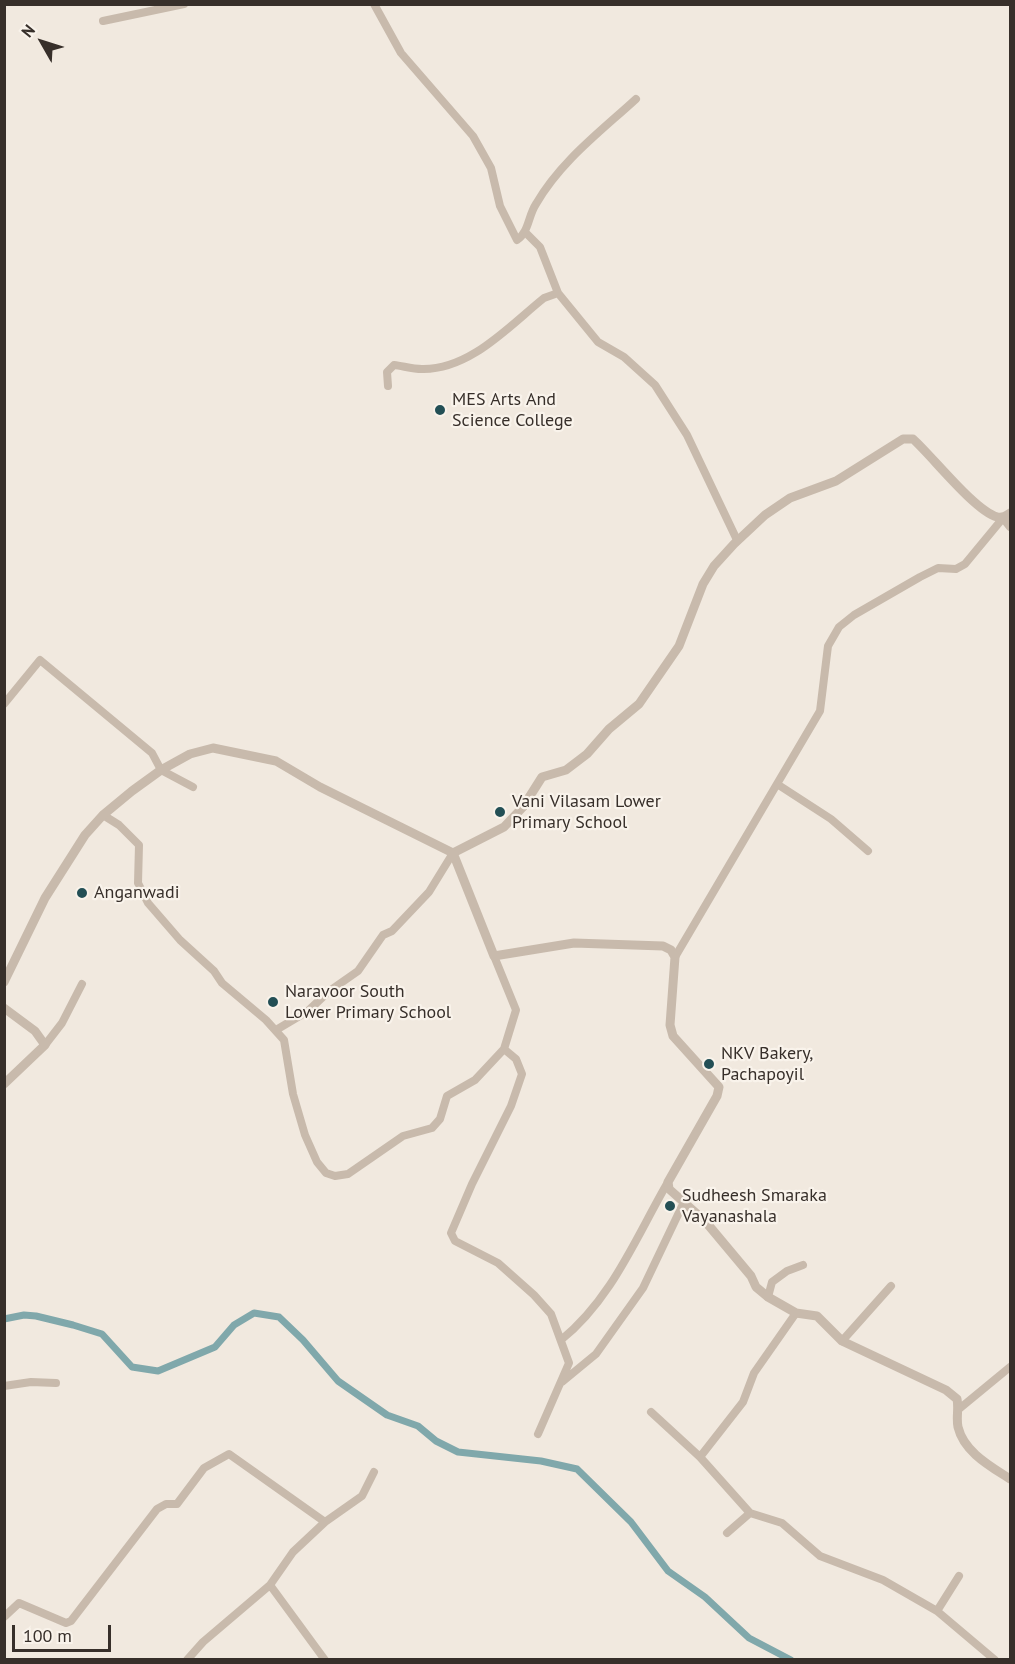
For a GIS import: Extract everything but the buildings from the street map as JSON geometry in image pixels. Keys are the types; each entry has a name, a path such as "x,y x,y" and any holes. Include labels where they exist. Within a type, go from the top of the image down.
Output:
{"street":[{"path":"103,21 145,9 184,4"},
{"path":"374,4 401,53 453,109 473,136 491,168 500,206 517,240 525,232 535,205 573,156 636,99"},
{"path":"525,232 540,247 558,293 598,342 624,357 655,385 687,435 738,540"},
{"path":"388,386 387,372 394,365 424,369 451,364 473,354 544,298 558,293"},
{"path":"276,1030 308,1011 328,992 358,972 383,935 392,932 429,892 453,853 504,827 523,807 542,777 566,770 580,760 609,729 639,704 680,646 703,584 714,566 765,515 790,498 836,481 903,439 913,439 982,507 996,517 1007,515"},
{"path":"1007,515 1011,527"},
{"path":"561,1340 574,1330 608,1288 629,1256 717,1096 719,1087 696,1058 673,1036 670,1025 675,957 820,711 828,646 839,627 854,615 938,568 956,569 965,564 1007,515"},
{"path":"4,704 40,660 152,753 161,770 193,787"},
{"path":"4,982 45,898 67,860 103,815 161,770 190,754 213,748 276,761 320,787 453,853 516,1010 504,1049 475,1080 447,1096 440,1119 432,1128 404,1136 348,1173 335,1176 326,1173 312,1152 294,1094 289,1056 284,1040 276,1030 222,983 214,971 180,940 148,903 138,883 139,845 119,825 103,815"},
{"path":"777,784 831,819 868,851"},
{"path":"494,956 574,943 663,946 671,950 675,957"},
{"path":"4,1084 45,1045 62,1023 82,984"},
{"path":"4,1008 35,1031 45,1045"},
{"path":"504,1049 516,1059 522,1074 511,1106 472,1184 451,1233 455,1241 498,1263 534,1295 551,1314 569,1363 547,1408 538,1434"},
{"path":"668,1182 669,1189 705,1221 751,1276 756,1287 768,1297 785,1304 796,1313 817,1316 842,1341 946,1390 957,1399 958,1426 961,1434 979,1460 1011,1479"},
{"path":"561,1383 596,1354 643,1288 684,1202"},
{"path":"768,1297 772,1282 788,1271 803,1265"},
{"path":"842,1341 891,1286"},
{"path":"700,1457 743,1402 754,1373 796,1313"},
{"path":"959,1409 1011,1368"},
{"path":"4,1386 32,1382 56,1383"},
{"path":"651,1412 700,1457 750,1513 782,1523 820,1556 883,1580 938,1611 995,1659"},
{"path":"4,1617 19,1603 66,1623 70,1621 158,1509 166,1504 177,1504 204,1468 229,1454 325,1522"},
{"path":"187,1659 202,1642 270,1585 293,1552 325,1522 362,1496 374,1472"},
{"path":"727,1533 750,1513"},
{"path":"938,1611 959,1576"},
{"path":"270,1585 325,1659"}],"waterway":[{"path":"4,1319 24,1315 36,1316 102,1334 132,1367 158,1371 215,1347 234,1325 254,1313 279,1317 303,1340 338,1381 387,1415 418,1426 436,1441 458,1452 541,1461 577,1469 631,1522 668,1571 705,1597 749,1638 791,1660"}],"place":[{"name":"MES Arts And Science College","path":"440,410"},
{"name":"Vani Vilasam Lower Primary School","path":"500,812"},
{"name":"Anganwadi","path":"82,893"},
{"name":"Naravoor South Lower Primary School","path":"273,1002"},
{"name":"NKV Bakery, Pachapoyil","path":"709,1064"},
{"name":"Sudheesh Smaraka Vayanashala","path":"670,1206"}]}
